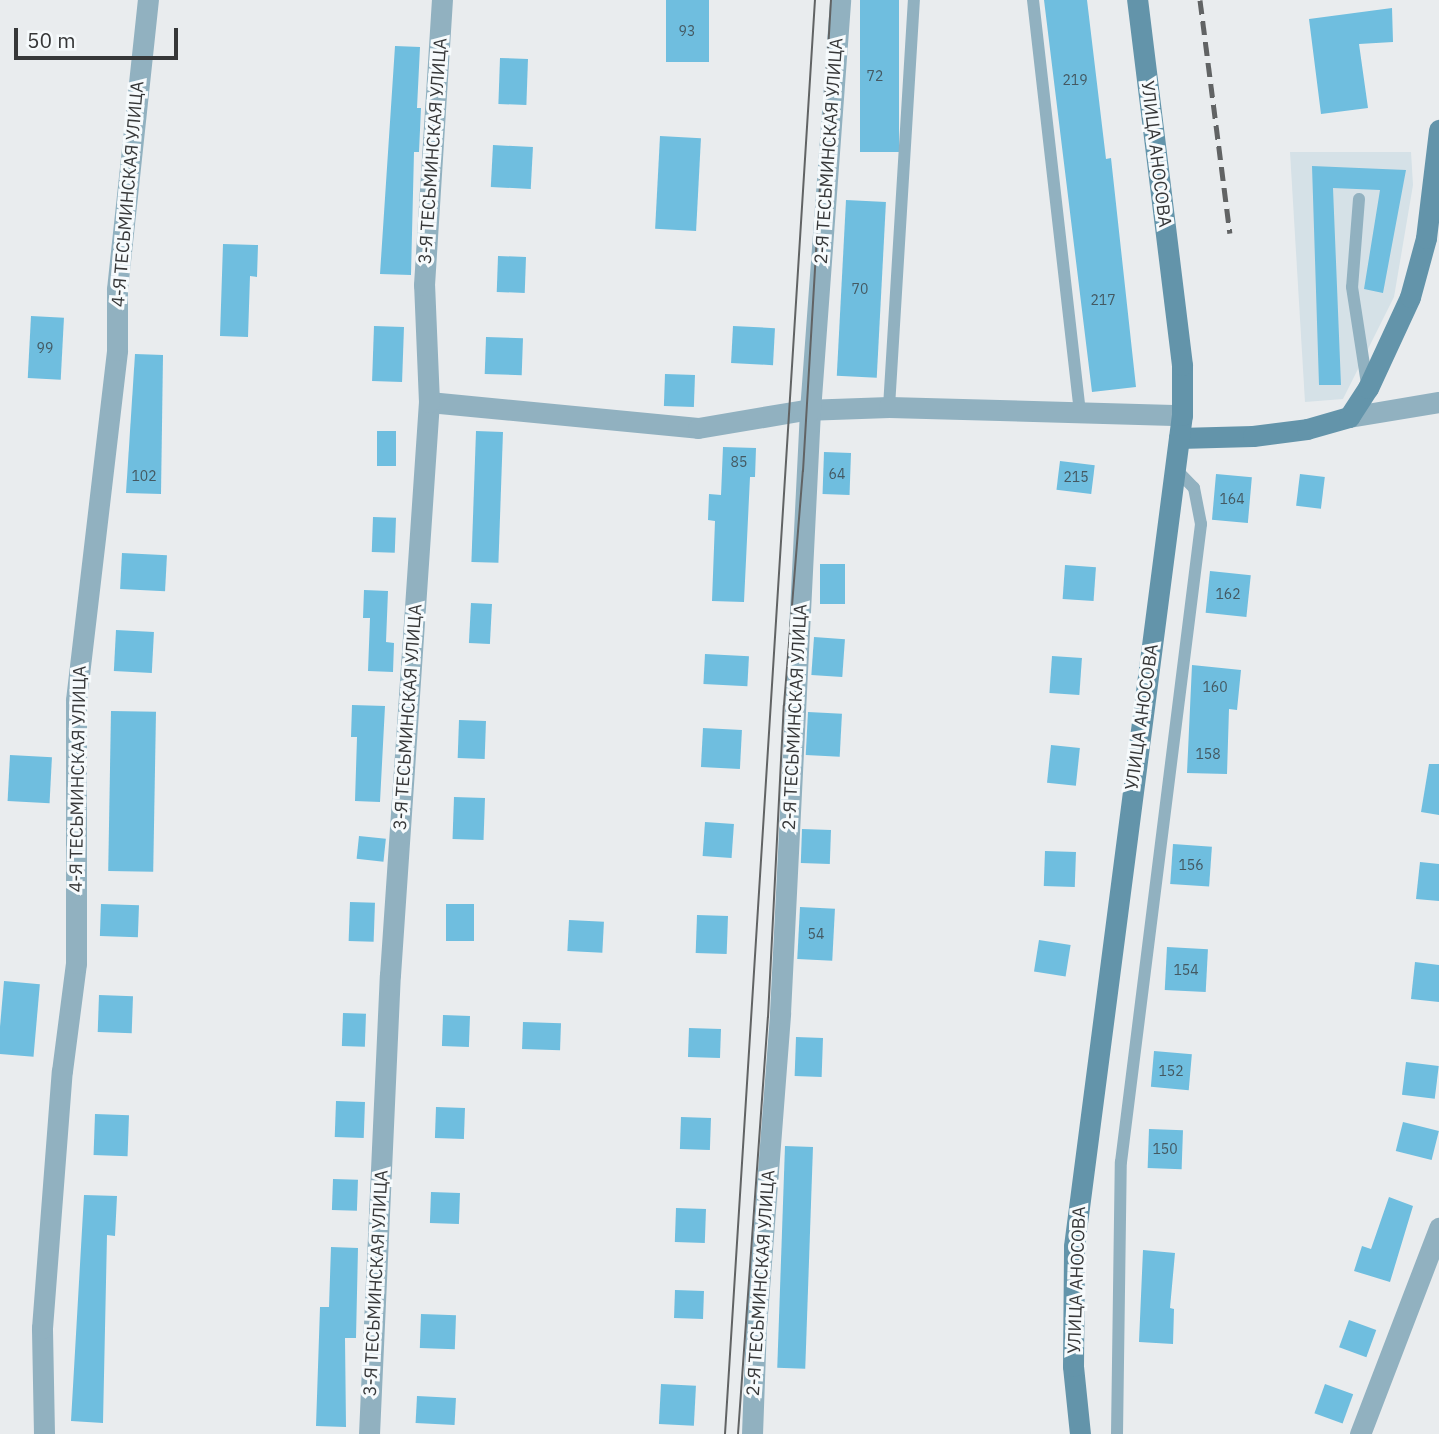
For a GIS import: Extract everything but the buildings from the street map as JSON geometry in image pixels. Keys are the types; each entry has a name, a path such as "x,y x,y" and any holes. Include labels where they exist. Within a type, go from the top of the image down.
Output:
{"main road":[{"name":"УЛИЦА АНОСОВА","path":"1080,1434 1073,1366 1074,1246 1182,415 1182,365 1137,0"},
{"path":"1179,438 1253,436 1349,417 1368,388 1410,298 1426,238 1439,130"}],"street":[{"name":"4-Я ТЕСЬМИНСКАЯ УЛИЦА","path":"44,1434 43,1315 62,1071 76,963 76,700 117,350 117,289 148,0"},
{"name":"3-Я ТЕСЬМИНСКАЯ УЛИЦА","path":"369,1434 390,975 429,402 424,285 442,0"},
{"name":"2-Я ТЕСЬМИНСКАЯ УЛИЦА","path":"752,1434 756,1327 780,1013 800,412 840,0"},
{"path":"1349,417 1439,401"},
{"path":"429,402 698,428 800,412 889,407 1182,415"},
{"path":"1360,1434 1439,1228"}],"lane":[{"path":"889,407 914,0"},
{"path":"1033,0 1080,413"},
{"path":"1359,199 1352,287 1368,388"},
{"path":"1116,1434 1121,1162 1201,524 1194,488 1175,468"}],"shaded area":[{"path":"1290,152 1411,152 1413,185 1394,297 1343,399 1305,402"}],"tram line":[{"path":"725,1434 815,0"},
{"path":"738,1434 768,1017 784,705 803,471 831,0"}],"railway":[{"path":"1200,0 1230,233"}]}
